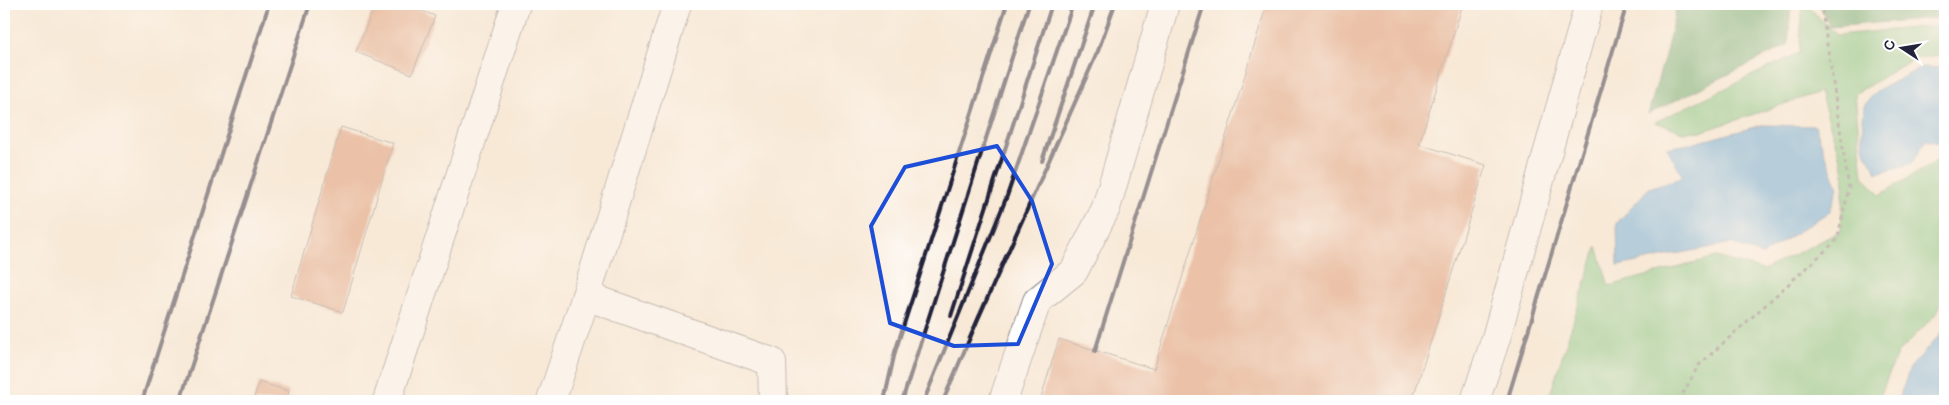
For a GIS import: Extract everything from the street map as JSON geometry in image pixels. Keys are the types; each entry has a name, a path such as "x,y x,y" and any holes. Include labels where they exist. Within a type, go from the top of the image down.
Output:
{"lane":[{"path":"387,401 516,4"},
{"path":"551,401 586,296 677,4"},
{"path":"1003,401 1037,301 1074,271 1106,208 1165,4"},
{"path":"1476,401 1496,338 1589,4"},
{"path":"586,296 772,362 773,401"}],"path":[{"path":"1679,401 1698,366 1836,240 1849,188 1821,4"}],"highlighted area":[{"path":"997,146 1032,201 1052,264 1018,344 954,346 890,323 871,226 905,167"}],"green space":[{"path":"1677,4 1791,4 1788,45 1648,114 1667,48"},
{"path":"1803,4 1806,4 1837,35 1945,25 1945,54 1913,59 1855,94 1863,176 1880,195 1945,156 1945,295 1937,313 1897,354 1878,401 1548,401 1597,246 1609,286 1716,257 1763,270 1841,231 1844,172 1820,92 1704,131 1683,132 1655,122 1799,53"},
{"path":"1819,4 1945,4 1945,17 1830,27"}],"water":[{"path":"1923,67 1945,68 1945,139 1939,143 1926,140 1912,163 1877,173 1864,150 1862,135 1864,106 1876,91"},
{"path":"1762,125 1815,126 1838,188 1830,211 1762,255 1731,243 1618,266 1617,223 1649,188 1683,177 1667,148 1695,143"},
{"path":"1945,329 1945,401 1898,401 1910,368"}],"building":[{"path":"375,4 404,4 435,16 412,74 356,52"},
{"path":"1267,4 1463,4 1419,144 1486,165 1412,401 1040,401 1059,339 1154,369"},
{"path":"341,127 393,143 343,312 291,296"},
{"path":"259,382 289,391 286,401 253,401"}],"railway":[{"path":"142,401 269,4"},
{"path":"180,401 310,4"},
{"path":"884,401 895,352 1007,4"},
{"path":"902,401 1029,4"},
{"path":"951,316 1052,4"},
{"path":"925,398 1007,196 1073,4"},
{"path":"1042,161 1095,4"},
{"path":"943,401 1098,51 1115,4"},
{"path":"1095,351 1204,4"},
{"path":"1507,401 1627,4"}]}
